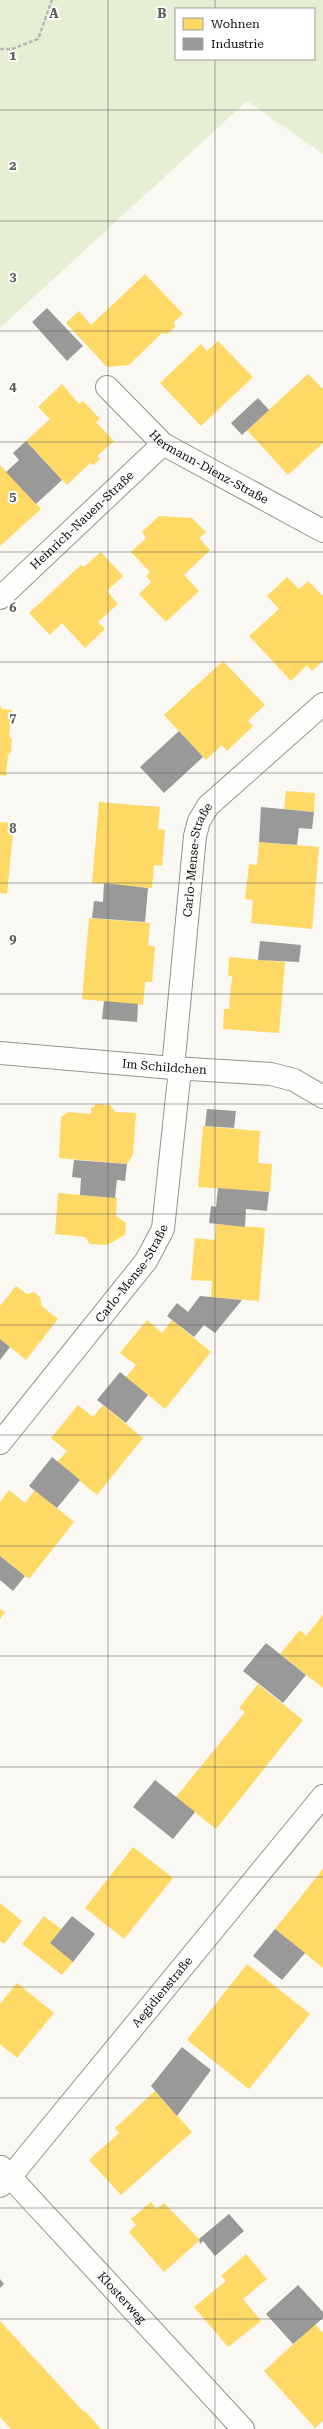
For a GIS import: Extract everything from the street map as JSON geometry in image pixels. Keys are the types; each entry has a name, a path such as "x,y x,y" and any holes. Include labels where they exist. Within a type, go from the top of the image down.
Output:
{"street":[{"name":"Hermann-Dienz-Straße","path":"107,387 164,444 323,531"},
{"name":"Heinrich-Nauen-Straße","path":"0,598 164,444"},
{"name":"Carlo-Mense-Straße","path":"0,1443 146,1261 163,1229 195,836 199,821 208,806 323,704"},
{"name":"Im Schildchen","path":"0,1053 176,1069 271,1074 294,1080 323,1097"},
{"name":"Aegidienstraße","path":"4,2176 321,1803"},
{"name":"Klosterweg","path":"4,2176 243,2429"}],"path":[{"path":"0,49 12,49 38,39 52,0"}],"green space":[{"path":"0,0 323,0 323,154 247,101 0,328"}],"building: Wohnen":[{"path":"145,274 183,314 174,322 175,327 167,334 162,333 129,365 107,367 66,323 79,311 91,325"},
{"path":"218,341 253,377 201,426 160,383 201,344 207,351"},
{"path":"308,374 323,389 323,443 288,475 247,430"},
{"path":"62,384 79,404 83,401 100,419 96,422 114,441 97,456 100,459 93,465 90,463 67,485 26,441 50,419 38,407"},
{"path":"0,465 41,509 0,546"},
{"path":"159,516 192,518 206,532 199,538 210,550 184,575 199,591 166,622 139,594 151,582 146,576 150,572 131,552 146,538 142,532"},
{"path":"101,552 123,576 107,591 118,604 98,622 105,629 85,648 62,623 50,635 29,613 81,565 84,567"},
{"path":"287,577 299,589 308,581 323,596 323,661 312,671 307,665 291,681 249,636 279,609 267,596"},
{"path":"223,661 265,705 248,721 253,726 227,751 222,745 206,760 164,715"},
{"path":"0,706 2,709 12,710 9,736 12,739 11,752 8,755 6,776 0,775"},
{"path":"286,791 315,793 314,812 284,809"},
{"path":"99,802 160,807 158,829 165,830 162,866 154,865 152,888 92,883"},
{"path":"0,822 14,823 7,894 0,893"},
{"path":"259,842 319,847 312,929 251,923 253,900 245,899 249,864 257,865"},
{"path":"89,918 150,923 148,945 155,947 152,982 145,982 143,1005 82,999"},
{"path":"229,957 285,962 279,1033 223,1029 224,1009 229,1009 232,976 228,976"},
{"path":"96,1104 110,1105 115,1112 136,1113 133,1155 127,1164 59,1158 61,1117 68,1112 91,1114 91,1109"},
{"path":"203,1126 260,1131 258,1163 272,1164 270,1192 198,1187"},
{"path":"58,1193 117,1198 116,1216 126,1223 125,1235 107,1245 90,1244 85,1237 55,1234"},
{"path":"216,1224 265,1228 259,1301 211,1297 212,1281 191,1280 195,1238 215,1240"},
{"path":"16,1286 27,1294 34,1292 40,1297 42,1306 58,1319 26,1360 0,1339 0,1306"},
{"path":"147,1320 162,1333 172,1320 211,1352 165,1409 126,1377 136,1365 120,1353"},
{"path":"78,1405 93,1417 103,1405 143,1438 97,1495 57,1462 67,1451 51,1438"},
{"path":"9,1490 25,1503 35,1490 74,1522 29,1579 0,1556 0,1502"},
{"path":"0,1609 5,1612 0,1619"},
{"path":"323,1615 323,1688 280,1654 300,1630 306,1636"},
{"path":"258,1684 303,1720 216,1829 176,1797 245,1712 239,1708"},
{"path":"133,1847 173,1878 124,1939 85,1908"},
{"path":"323,1869 323,1968 275,1929"},
{"path":"0,1903 22,1921 4,1944 0,1941"},
{"path":"44,1916 61,1929 50,1943 73,1962 62,1975 22,1944"},
{"path":"247,1964 310,2014 249,2089 187,2040"},
{"path":"17,1983 54,2013 17,2058 0,2044 0,2004"},
{"path":"155,2091 192,2132 121,2195 89,2160 119,2133 115,2128"},
{"path":"151,2202 156,2209 164,2203 200,2240 164,2272 129,2232 136,2225 131,2219"},
{"path":"246,2254 267,2279 243,2299 261,2321 228,2347 194,2307 226,2281 221,2276"},
{"path":"0,2321 101,2429 11,2429 0,2417"},
{"path":"315,2324 323,2333 323,2421 315,2428 264,2371"}],"building: Industrie":[{"path":"47,308 83,346 67,361 32,322"},
{"path":"258,398 269,410 242,435 231,423"},
{"path":"26,441 62,480 36,504 6,472 19,460 13,453"},
{"path":"179,731 203,757 164,793 140,767"},
{"path":"261,807 314,812 312,829 299,828 297,845 259,842"},
{"path":"104,883 148,888 145,922 92,918 94,901 103,902"},
{"path":"260,941 301,945 299,962 258,960"},
{"path":"104,1001 138,1004 137,1022 102,1019"},
{"path":"207,1109 236,1111 234,1128 205,1126"},
{"path":"74,1160 127,1164 125,1181 117,1180 115,1198 80,1195 81,1178 72,1177"},
{"path":"218,1188 269,1192 267,1211 246,1209 245,1227 209,1223 211,1206 216,1207"},
{"path":"200,1296 242,1300 215,1333 204,1325 194,1337 167,1316 177,1303 188,1312"},
{"path":"0,1339 10,1347 0,1360"},
{"path":"120,1372 148,1395 126,1423 97,1400"},
{"path":"52,1457 80,1480 57,1508 29,1486"},
{"path":"0,1556 25,1576 13,1591 0,1580"},
{"path":"266,1643 306,1675 283,1703 243,1671"},
{"path":"155,1780 195,1812 173,1839 133,1807"},
{"path":"72,1916 95,1934 73,1962 50,1943"},
{"path":"275,1929 305,1953 282,1980 253,1956"},
{"path":"182,2047 211,2070 177,2116 151,2086"},
{"path":"229,2214 244,2231 215,2256 203,2241 200,2244 199,2239"},
{"path":"0,2279 4,2284 0,2288"},
{"path":"298,2285 323,2312 323,2318 293,2344 266,2314"}]}
